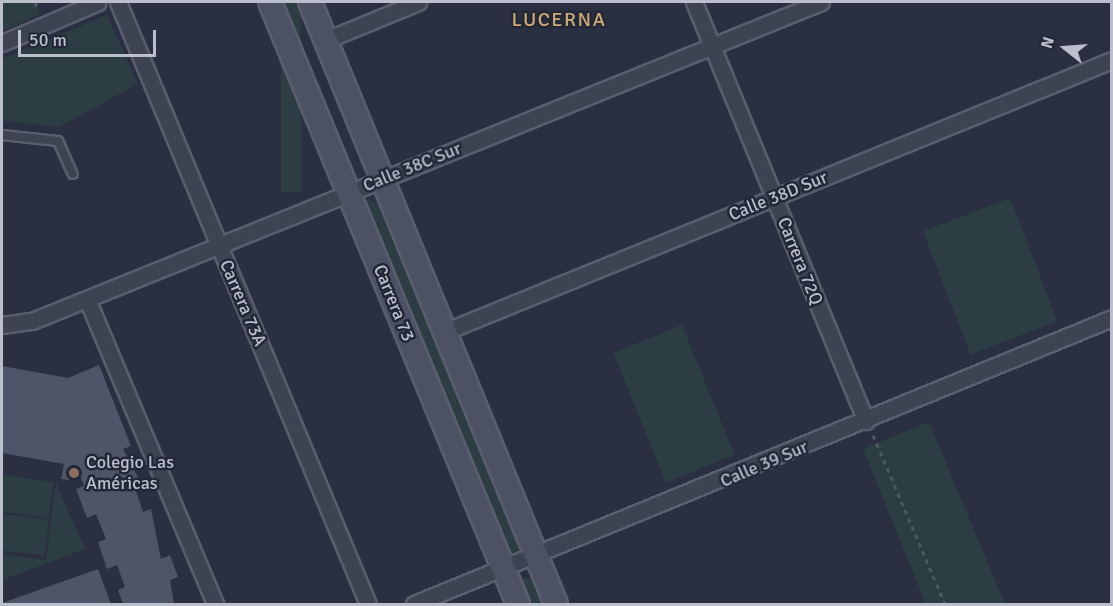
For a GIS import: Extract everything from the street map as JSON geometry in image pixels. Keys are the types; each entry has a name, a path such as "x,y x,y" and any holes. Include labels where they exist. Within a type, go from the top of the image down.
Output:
{"street":[{"path":"2,43 98,2"},
{"name":"Carrera 73A","path":"118,2 368,604"},
{"name":"Carrera 73","path":"270,2 518,604"},
{"name":"Carrera 73","path":"310,2 556,604"},
{"path":"326,40 418,2"},
{"name":"Carrera 72Q","path":"694,2 866,421"},
{"name":"Calle 38C Sur","path":"2,325 32,321 821,2"},
{"name":"Calle 38D Sur","path":"444,332 1112,60"},
{"path":"87,299 215,604"},
{"name":"Calle 39 Sur","path":"414,604 537,557 1112,318"}],"lane":[{"path":"2,135 58,141 73,174"}],"path":[{"path":"866,421 945,604"}],"shaded area":[{"path":"2,2 35,2 40,14 2,31"},
{"path":"281,2 301,2 301,192 281,192"},
{"path":"107,15 138,84 59,127 2,121 2,59"},
{"path":"1010,198 1057,321 970,355 923,231"},
{"path":"368,199 378,204 521,544 516,553 509,552 364,204"},
{"path":"682,325 734,455 666,483 613,353"},
{"path":"929,422 1005,604 926,604 863,449"},
{"path":"2,475 53,482 48,518 2,511"},
{"path":"56,483 85,549 2,580 2,554 46,560"},
{"path":"2,514 49,520 44,555 2,550"},
{"path":"524,577 535,583 543,604 526,604 520,582"}],"building":[{"path":"99,365 131,446 123,449 142,485 135,488 143,512 151,509 161,559 170,555 178,577 170,580 174,604 123,604 118,590 125,587 117,565 107,569 98,542 106,539 96,514 87,518 76,489 84,486 77,466 75,481 61,479 64,464 2,453 2,366 68,378"},
{"path":"98,569 111,604 2,604 2,603"}],"place":[{"name":"Colegio Las Américas","path":"74,473"}],"district":[{"name":"LUCERNA","path":"559,19"}]}
